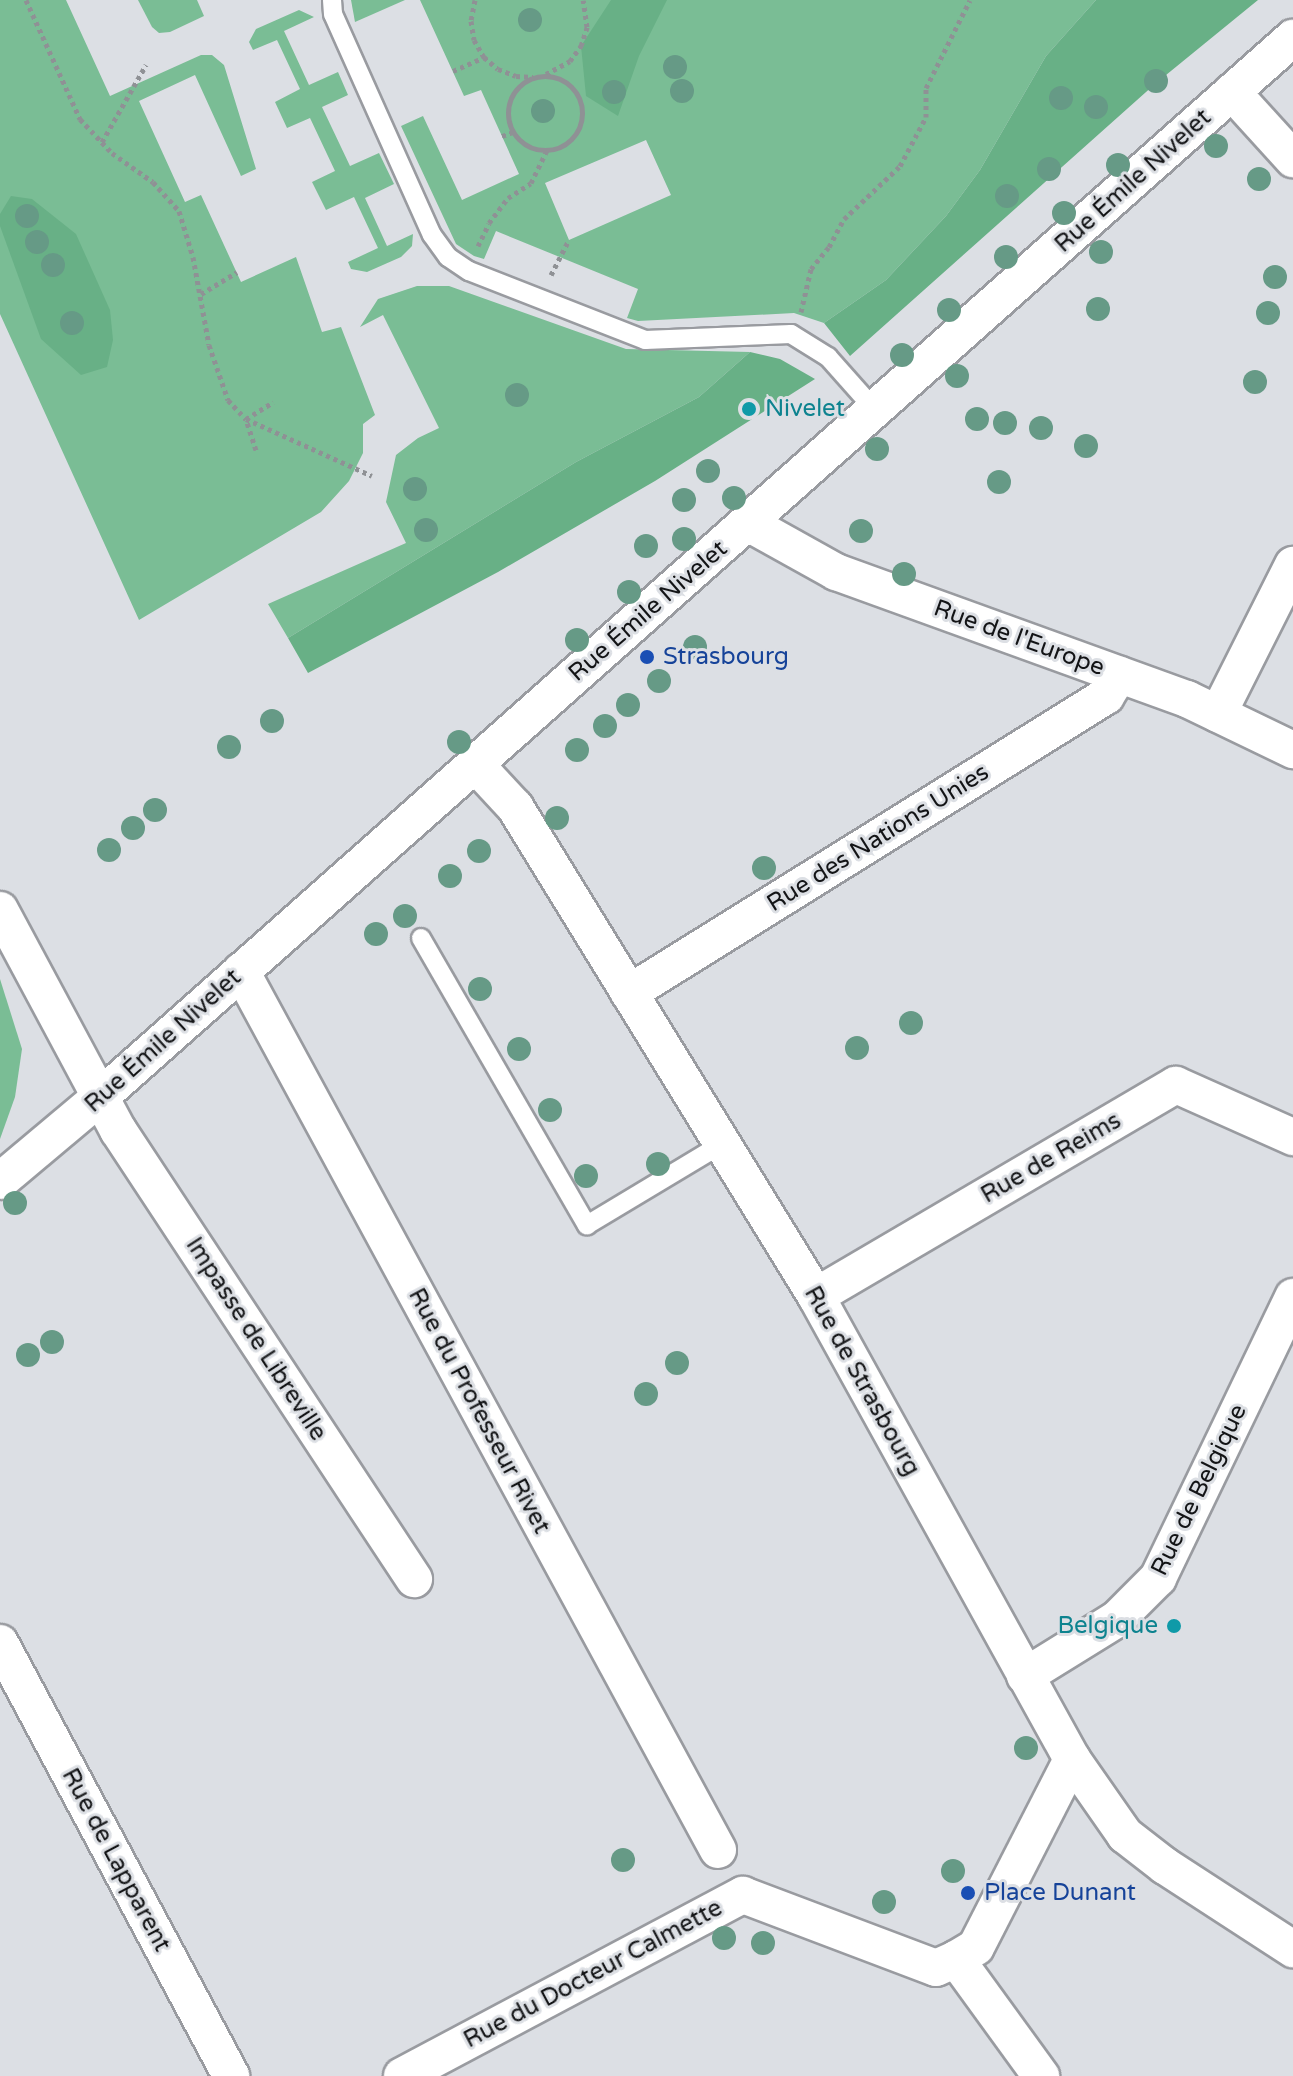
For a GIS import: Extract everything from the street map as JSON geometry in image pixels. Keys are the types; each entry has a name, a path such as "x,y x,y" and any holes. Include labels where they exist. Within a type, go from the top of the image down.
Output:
{"street":[{"name":"Rue Émile Nivelet","path":"0,1181 99,1098 1293,38"},
{"path":"1232,92 1293,159"},
{"name":"Rue de l'Europe","path":"748,523 836,572 1119,675 1218,714 1293,750"},
{"path":"1218,714 1293,565"},
{"name":"Rue des Nations Unies","path":"629,993 1106,696 1119,675"},
{"name":"Rue de Strasbourg","path":"475,764 515,807 816,1296 1072,1759 1125,1835 1165,1866 1293,1949"},
{"name":"Impasse de Libreville","path":"0,910 99,1098 414,1579"},
{"name":"Rue du Professeur Rivet","path":"241,971 718,1850"},
{"name":"Rue de Reims","path":"816,1296 1176,1085 1293,1137"},
{"name":"Rue de Belgique","path":"1025,1676 1117,1619 1158,1578 1293,1297"},
{"name":"Rue de Lapparent","path":"0,1643 231,2076"},
{"path":"1041,2076 956,1959 976,1947 1072,1759"},
{"name":"Rue du Docteur Calmette","path":"402,2076 743,1895 936,1968 956,1959"}],"lane":[{"path":"332,0 333,14 432,235 448,257 479,275 645,340 791,334 828,357 875,410"},
{"path":"421,938 587,1225 722,1144"}],"path":[{"path":"26,0 80,119 102,142 153,182 179,211 201,294 209,345 228,400 246,419 372,476"},
{"path":"475,0 471,21 474,40 484,57 498,69 516,76 535,77 548,76 570,86 581,108 577,132 559,148 547,150 524,144 513,132 508,113 510,102 524,82 535,77 554,72 570,61 581,46 587,27 583,0"},
{"path":"805,303 811,269 829,247 844,219 900,166 926,117 926,88 970,0"},
{"path":"453,71 484,57"},
{"path":"102,142 146,65"},
{"path":"502,136 513,132"},
{"path":"479,275 477,248 489,223 508,198 531,183 547,150"},
{"path":"538,299 569,240"},
{"path":"201,294 237,272"},
{"path":"246,419 273,402"},
{"path":"246,419 256,450"}],"green space":[{"path":"0,0 66,0 110,96 201,55 212,55 224,65 256,169 241,176 195,75 139,101 185,202 201,195 241,282 296,257 322,332 341,327 375,415 363,424 363,453 349,481 321,512 139,620 0,314"},
{"path":"138,0 197,0 204,16 170,32 159,33 152,27"},
{"path":"351,0 405,0 355,22"},
{"path":"420,0 1096,0 1046,56 980,170 946,216 886,280 824,323 794,313 638,321 627,318 638,289 496,231 484,259 474,256 456,244 401,126 423,116 462,200 519,174 481,90 464,96","holes":["646,140 671,195 569,240 545,183"]},
{"path":"611,0 667,0 639,56 618,116 586,96 581,46"},
{"path":"1096,0 1258,0 1155,84 850,356 824,323 886,280 946,216 980,170 1046,56"},
{"path":"299,10 314,17 284,31 309,85 338,72 348,95 322,107 350,166 379,153 394,184 365,198 387,246 413,234 412,246 401,257 367,272 351,269 348,262 378,248 354,197 326,210 312,182 335,171 310,118 287,128 275,102 300,89 277,40 253,50 249,42 256,29"},
{"path":"11,196 32,199 76,234 110,310 113,340 107,367 81,375 41,339 0,226 0,214"},
{"path":"417,286 449,286 626,349 750,352 699,397 576,462 288,638 268,604 406,543 386,502 396,455 418,438 439,428 383,315 360,327 378,299"},
{"path":"750,352 780,359 815,379 655,481 498,572 308,673 288,638 576,462 699,397"},
{"path":"0,979 22,1049 15,1097 0,1139"}],"place":[{"name":"Nivelet","path":"749,409"},
{"name":"Strasbourg","path":"647,657"},
{"name":"Belgique","path":"1174,1626"},
{"name":"Place Dunant","path":"968,1893"}]}
